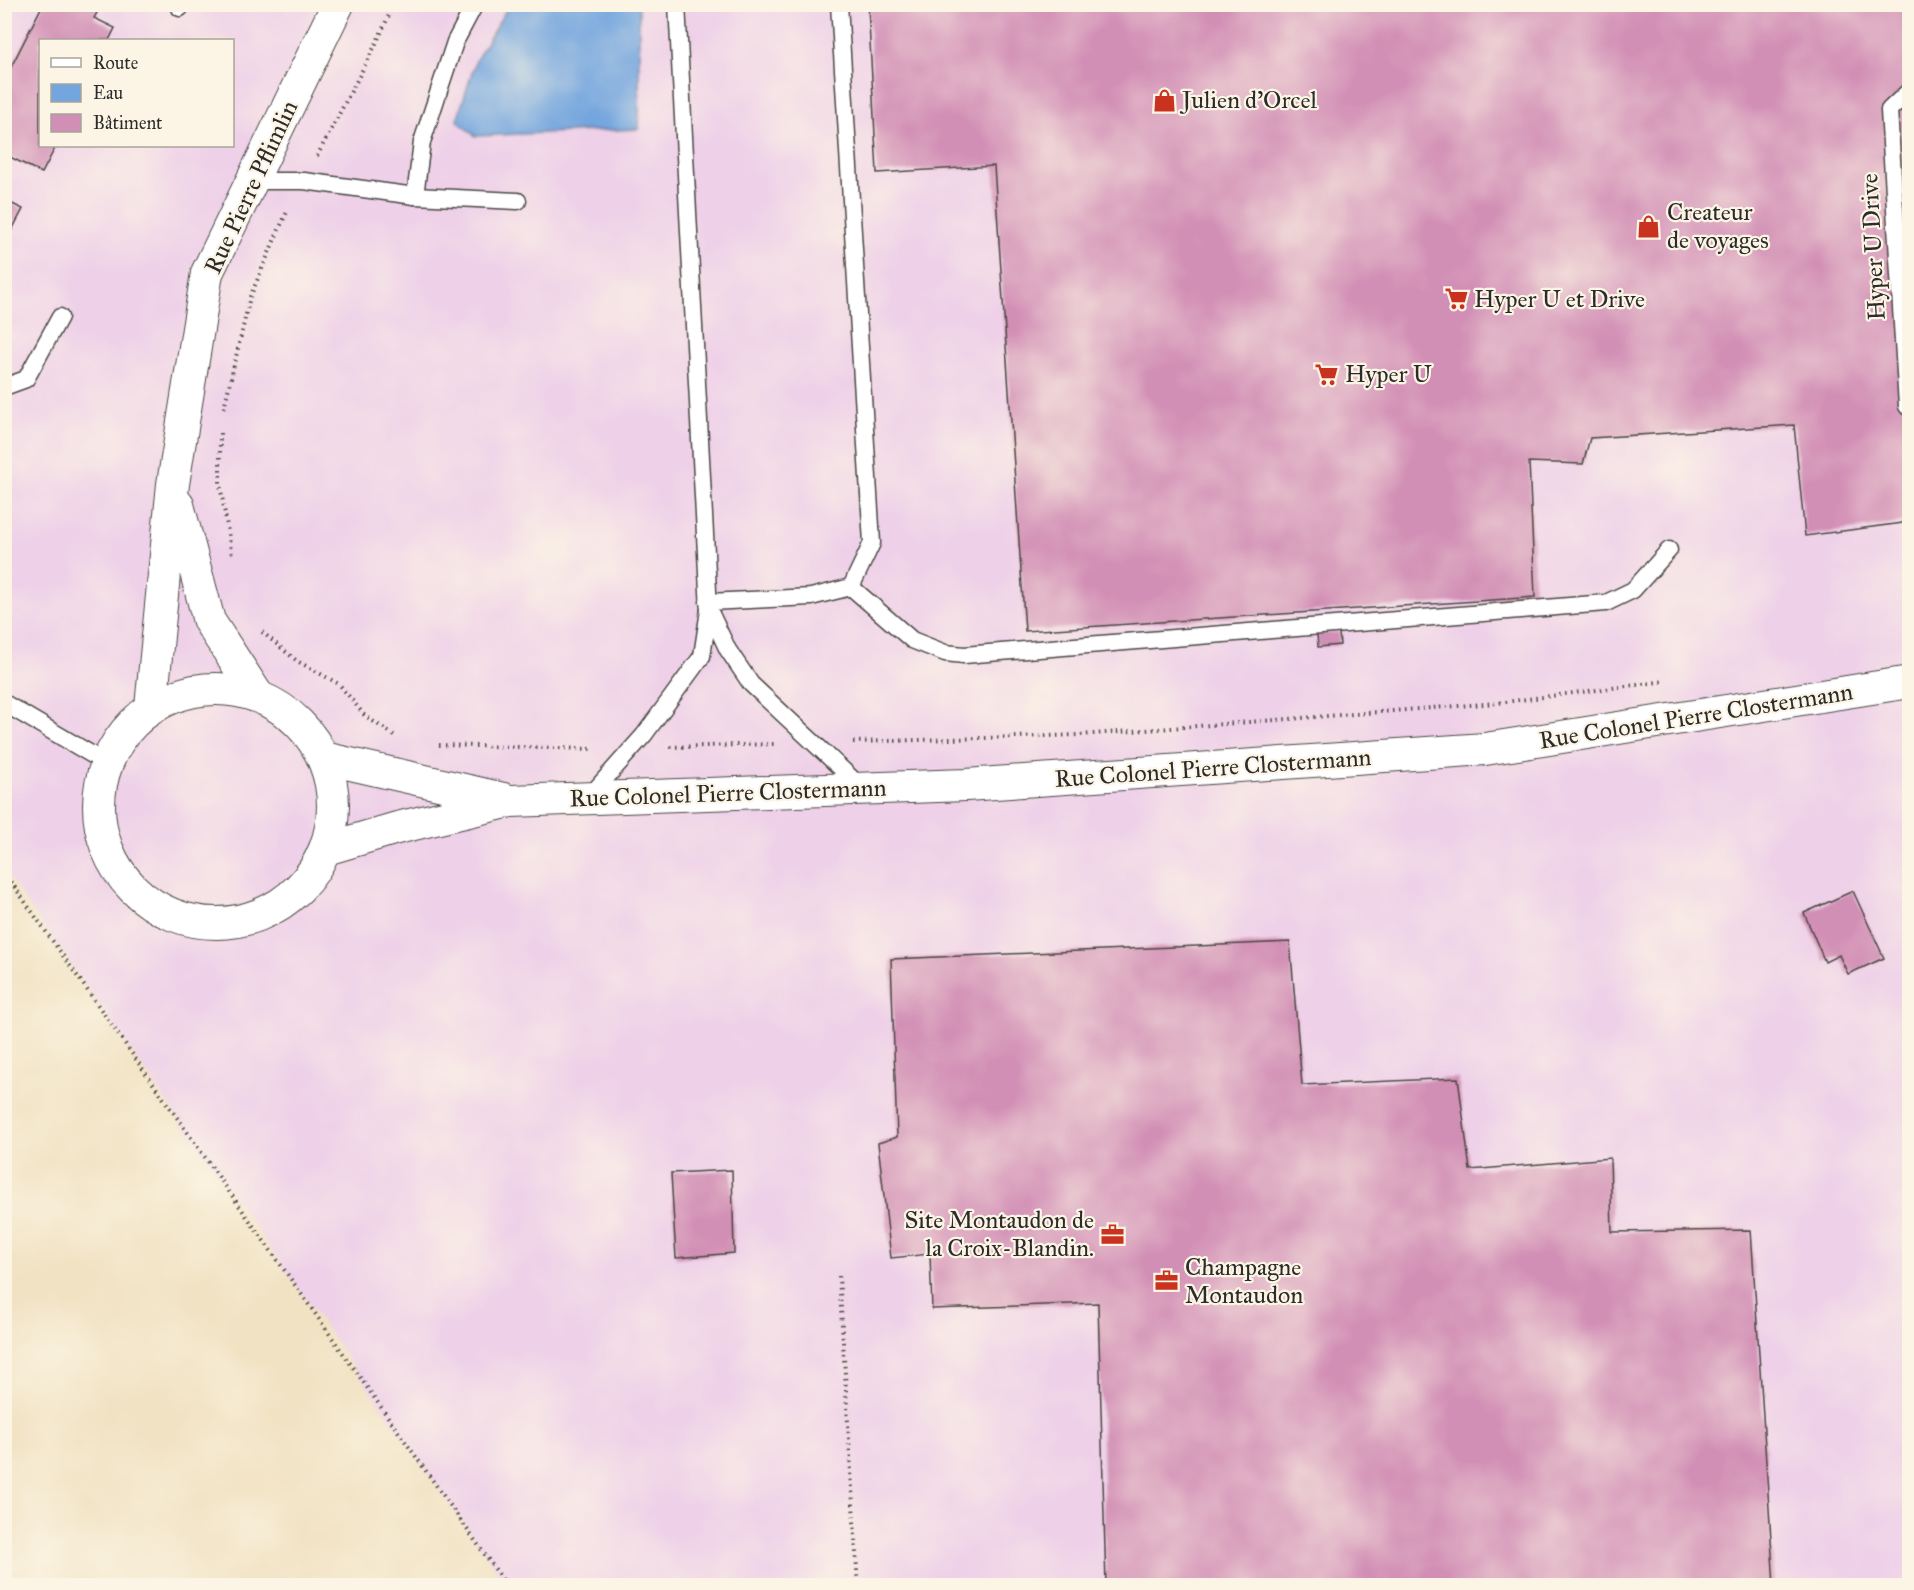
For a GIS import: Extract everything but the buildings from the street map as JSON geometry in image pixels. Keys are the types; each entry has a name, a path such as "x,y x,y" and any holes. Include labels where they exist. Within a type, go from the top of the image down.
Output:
{"street":[{"name":"Rue Pierre Pflimlin","path":"151,707 173,483 207,273 338,4"},
{"name":"Rue Pierre Pflimlin","path":"173,483 209,621 258,696"},
{"name":"Rue Colonel Pierre Clostermann","path":"326,849 397,828 511,801 966,785 1485,749 1910,682"},
{"path":"222,688 258,696 285,711 308,732 324,758 333,788 333,819 326,849 305,884 273,909 234,922 193,922 155,907 124,880 104,844 97,804 106,763 124,732 151,707 185,692 222,688"},
{"name":"Rue Colonel Pierre Clostermann","path":"324,758 511,801"}],"lane":[{"path":"415,196 422,142 455,42 475,4"},
{"path":"588,798 644,735 702,656 708,606 677,4"},
{"path":"839,4 872,543 851,587"},
{"name":"Hyper U Drive","path":"1910,90 1889,110 1907,406 1910,408"},
{"path":"252,181 304,181 415,196 518,201"},
{"path":"4,387 26,379 60,317"},
{"path":"851,587 912,640 945,653 964,655 1606,603 1633,590 1669,550"},
{"path":"708,606 811,597 851,587"},
{"path":"708,606 728,650 751,684 863,789"},
{"path":"4,703 106,763"}],"path":[{"path":"4,872 507,1586"},
{"path":"839,1276 858,1586"}],"shaded area":[{"path":"4,5 1909,5 1909,1585 507,1585 5,872"}],"water":[{"path":"509,5 639,5 639,129 475,136 457,120 476,60"}],"place":[{"name":"Julien d'Orcel","path":"1164,100"},
{"name":"Createur de voyages","path":"1649,226"},
{"name":"Hyper U et Drive","path":"1456,299"},
{"name":"Hyper U","path":"1327,374"},
{"name":"Site Montaudon de la Croix-Blandin.","path":"1112,1234"},
{"name":"Champagne Montaudon","path":"1167,1281"}]}
